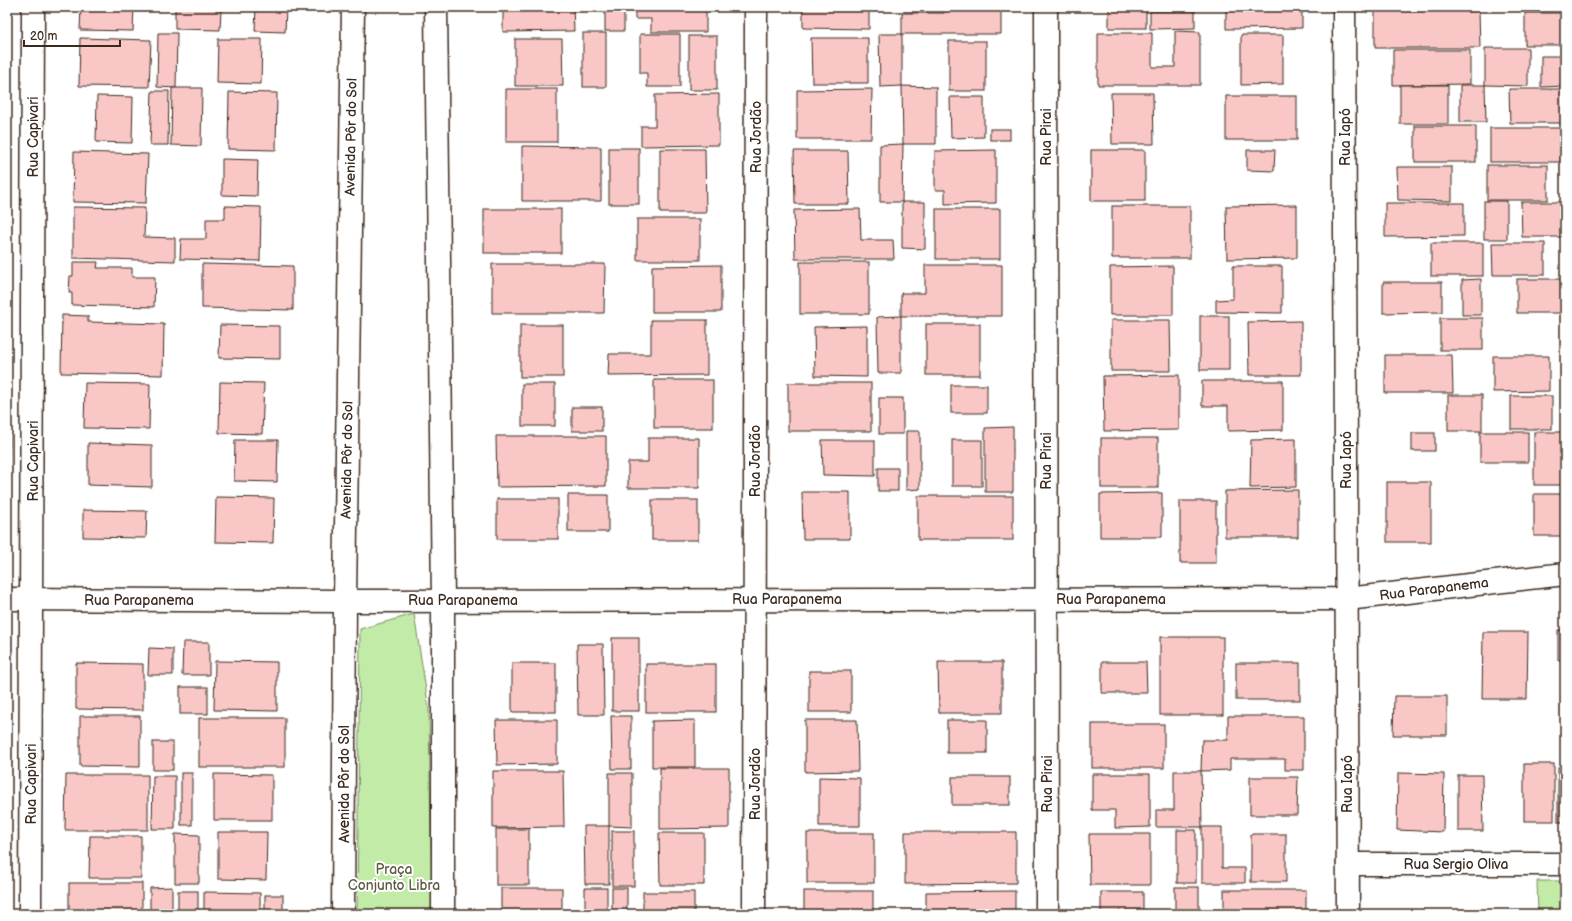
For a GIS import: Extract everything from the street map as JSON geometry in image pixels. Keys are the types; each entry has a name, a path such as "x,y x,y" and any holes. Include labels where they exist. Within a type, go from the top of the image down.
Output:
{"street":[{"name":"Rua Capivari","path":"30,914 33,599 33,7"},
{"name":"Avenida Pôr do Sol","path":"343,914 345,601 353,7"},
{"path":"436,7 443,600 443,914"},
{"name":"Rua Jordão","path":"754,914 756,7"},
{"name":"Rua Pirai","path":"1046,7 1047,914"},
{"name":"Rua Iapó","path":"1344,7 1348,914"},
{"name":"Rua Parapanema","path":"7,599 345,601 1347,599 1565,574"},
{"name":"Rua Sergio Oliva","path":"1348,864 1565,864"}],"green space":[{"name":"Praça Conjunto Libra","path":"414,614 429,709 432,914 357,914 360,629"},
{"path":"1537,881 1565,881 1565,914 1538,914"}],"building":[{"path":"81,7 134,7 133,31 80,30"},
{"path":"175,7 221,9 220,30 175,29"},
{"path":"256,7 286,7 285,32 255,31"},
{"path":"503,7 573,7 574,31 503,32"},
{"path":"605,7 624,7 624,31 605,31"},
{"path":"635,7 706,7 706,32 651,32 651,19 635,19"},
{"path":"803,7 869,7 869,29 803,28"},
{"path":"944,7 1001,7 1001,34 902,34 902,13 944,13"},
{"path":"1109,7 1146,7 1146,28 1109,28"},
{"path":"1226,7 1302,7 1302,28 1226,29"},
{"path":"1383,7 1446,7 1383,8"},
{"path":"1150,11 1195,11 1195,28 1150,29"},
{"path":"1375,11 1479,11 1480,48 1375,48"},
{"path":"1525,13 1565,13 1565,45 1525,45"},
{"path":"1175,31 1200,32 1200,85 1098,85 1098,33 1152,33 1152,67 1175,67"},
{"path":"158,33 177,33 176,88 157,87"},
{"path":"583,33 606,33 606,87 583,87"},
{"path":"640,34 680,34 680,87 647,87 647,73 640,73"},
{"path":"879,34 902,34 902,86 880,87"},
{"path":"1241,35 1283,35 1283,84 1241,85"},
{"path":"689,36 717,36 717,90 689,90"},
{"path":"80,38 151,40 149,87 79,86"},
{"path":"811,38 868,38 868,83 812,83"},
{"path":"218,39 262,39 261,84 217,83"},
{"path":"515,39 562,39 563,86 515,86"},
{"path":"949,41 986,41 986,91 949,91"},
{"path":"1485,48 1528,48 1528,86 1485,85"},
{"path":"1393,50 1470,50 1470,84 1393,85"},
{"path":"1541,56 1565,56 1565,86 1541,87"},
{"path":"1400,85 1448,85 1448,124 1400,124"},
{"path":"1460,85 1485,85 1486,122 1460,122"},
{"path":"902,86 936,87 936,144 903,144"},
{"path":"172,88 202,88 201,146 171,145"},
{"path":"506,89 557,89 557,142 506,142"},
{"path":"872,89 871,139 797,139 797,90"},
{"path":"1509,89 1565,89 1565,123 1510,123"},
{"path":"152,91 169,91 168,145 150,145"},
{"path":"229,92 277,93 276,150 228,149"},
{"path":"1111,93 1153,93 1154,144 1112,144"},
{"path":"719,94 719,145 641,146 641,126 655,126 655,95"},
{"path":"97,96 133,97 132,143 96,142"},
{"path":"1226,96 1297,96 1297,140 1226,140"},
{"path":"950,97 984,97 984,137 951,138"},
{"path":"1415,126 1476,126 1476,162 1415,162"},
{"path":"1490,128 1561,128 1561,162 1490,162"},
{"path":"990,129 1010,129 1010,140 990,140"},
{"path":"903,144 902,202 880,202 880,145"},
{"path":"522,146 601,147 601,201 522,201"},
{"path":"609,148 639,148 639,204 609,204"},
{"path":"660,149 705,149 706,213 660,213"},
{"path":"996,150 996,203 945,204 945,190 935,190 935,151"},
{"path":"1091,150 1145,150 1145,201 1091,201"},
{"path":"1247,150 1275,150 1274,171 1247,170"},
{"path":"794,151 848,151 849,204 795,204"},
{"path":"74,152 148,154 146,203 73,202"},
{"path":"222,159 258,160 257,196 222,195"},
{"path":"1487,165 1548,165 1548,200 1487,200"},
{"path":"1397,167 1452,167 1452,201 1398,200"},
{"path":"1484,201 1507,201 1507,239 1484,239"},
{"path":"902,202 925,202 925,249 902,248"},
{"path":"1521,202 1565,202 1565,237 1522,237"},
{"path":"1385,203 1464,203 1464,236 1385,237"},
{"path":"1297,205 1297,258 1227,259 1226,206"},
{"path":"225,206 261,207 260,261 180,259 181,239 206,239 206,219 225,219"},
{"path":"1112,206 1190,206 1190,258 1112,258"},
{"path":"73,207 145,208 144,237 175,238 175,261 73,258"},
{"path":"484,209 561,209 561,253 484,253"},
{"path":"860,209 861,240 893,240 894,259 795,259 794,210"},
{"path":"936,209 1000,209 1000,259 936,259"},
{"path":"637,219 700,219 700,260 637,260"},
{"path":"1431,243 1483,243 1483,276 1431,276"},
{"path":"1492,243 1545,243 1545,275 1493,275"},
{"path":"73,262 98,262 97,268 132,268 132,277 155,277 154,307 72,305 72,293 69,293 70,276 73,276"},
{"path":"800,262 869,262 869,314 800,314"},
{"path":"202,264 293,266 293,310 202,308"},
{"path":"492,264 605,264 604,313 492,313"},
{"path":"721,265 721,312 652,312 652,266"},
{"path":"925,265 1002,265 1002,316 901,316 901,293 925,293"},
{"path":"1173,266 1173,315 1110,315 1110,267"},
{"path":"1233,266 1282,266 1282,313 1216,312 1216,300 1233,299"},
{"path":"1481,279 1481,315 1462,315 1462,280"},
{"path":"1517,279 1565,279 1565,313 1517,313"},
{"path":"1383,282 1442,282 1442,312 1383,313"},
{"path":"62,315 88,316 88,322 164,324 163,375 61,373"},
{"path":"901,316 901,373 878,373 877,317"},
{"path":"1200,316 1229,316 1229,370 1200,370"},
{"path":"1440,318 1483,318 1483,350 1440,350"},
{"path":"651,320 707,320 707,375 608,376 609,354 651,354"},
{"path":"1111,320 1170,320 1171,371 1111,371"},
{"path":"1301,321 1301,375 1249,375 1248,322"},
{"path":"926,324 980,324 980,375 926,375"},
{"path":"220,325 280,326 280,359 219,358"},
{"path":"520,325 563,325 563,377 520,377"},
{"path":"867,326 867,377 815,376 814,327"},
{"path":"1385,355 1452,355 1453,393 1385,393"},
{"path":"1493,356 1549,356 1549,391 1493,392"},
{"path":"1179,375 1179,430 1104,431 1103,376"},
{"path":"654,380 713,380 713,428 654,428"},
{"path":"1202,381 1283,381 1283,430 1228,431 1228,406 1202,406"},
{"path":"220,382 264,383 262,434 219,433"},
{"path":"85,383 150,384 149,429 84,428"},
{"path":"788,383 871,383 871,431 788,431"},
{"path":"522,384 555,384 555,426 522,426"},
{"path":"951,385 987,385 987,413 951,413"},
{"path":"1448,395 1482,395 1482,431 1448,431"},
{"path":"1511,396 1552,396 1552,429 1511,429"},
{"path":"879,398 903,398 903,434 879,434"},
{"path":"572,407 602,407 602,431 572,431"},
{"path":"1013,427 1013,492 985,492 985,428"},
{"path":"7,431 10,431 9,492 7,492"},
{"path":"906,431 920,431 920,489 906,490"},
{"path":"1480,432 1528,432 1528,462 1480,462"},
{"path":"1534,432 1565,432 1565,485 1534,485"},
{"path":"1412,433 1435,433 1435,451 1412,451"},
{"path":"496,436 606,436 606,486 497,487"},
{"path":"648,438 699,438 699,488 628,488 628,462 648,462"},
{"path":"1101,438 1158,438 1158,488 1101,488"},
{"path":"1296,439 1296,487 1250,488 1251,440"},
{"path":"235,440 278,440 277,482 234,481"},
{"path":"822,440 875,440 875,476 823,475"},
{"path":"952,440 982,440 982,486 952,486"},
{"path":"88,443 152,445 152,487 88,485"},
{"path":"878,468 898,468 898,491 878,491"},
{"path":"1387,482 1431,482 1431,542 1387,542"},
{"path":"1298,490 1298,537 1225,537 1225,491"},
{"path":"802,492 850,492 850,539 803,539"},
{"path":"1162,493 1162,537 1100,537 1100,494"},
{"path":"1534,494 1565,494 1565,536 1534,536"},
{"path":"568,495 608,495 608,532 568,532"},
{"path":"918,496 1013,496 1013,540 918,540"},
{"path":"216,497 274,498 273,543 215,542"},
{"path":"497,499 558,499 558,539 497,539"},
{"path":"652,500 698,500 698,540 652,540"},
{"path":"1180,501 1216,501 1216,563 1180,563"},
{"path":"83,510 147,511 146,538 83,537"},
{"path":"1558,630 1565,630 1565,660 1558,660"},
{"path":"1483,632 1528,632 1527,699 1482,699"},
{"path":"1160,637 1223,637 1223,715 1160,715"},
{"path":"612,638 639,638 639,711 612,711"},
{"path":"183,642 209,642 209,675 182,675"},
{"path":"577,644 603,644 604,715 578,715"},
{"path":"149,648 173,649 173,675 148,675"},
{"path":"215,661 277,662 277,711 214,710"},
{"path":"938,662 1002,662 1002,713 939,713"},
{"path":"1102,662 1146,662 1147,693 1102,693"},
{"path":"76,663 143,664 143,710 76,709"},
{"path":"512,663 556,663 556,712 512,712"},
{"path":"1236,663 1300,663 1300,700 1236,700"},
{"path":"646,664 716,664 716,712 646,712"},
{"path":"1562,668 1565,668 1565,717 1562,717"},
{"path":"809,671 851,671 851,712 809,712"},
{"path":"180,687 208,687 208,714 180,714"},
{"path":"1394,696 1447,696 1447,735 1393,735"},
{"path":"80,716 140,716 140,767 80,766"},
{"path":"611,716 631,716 631,769 612,769"},
{"path":"1228,716 1304,716 1304,770 1285,770 1285,759 1230,759 1230,770 1201,771 1202,740 1228,740"},
{"path":"199,718 285,718 285,767 199,767"},
{"path":"496,720 557,720 557,764 497,765"},
{"path":"695,720 695,767 652,767 652,721"},
{"path":"805,720 857,720 858,771 805,772"},
{"path":"947,720 987,720 987,753 947,753"},
{"path":"1092,724 1164,724 1164,768 1092,768"},
{"path":"153,742 173,742 173,770 153,770"},
{"path":"1524,764 1554,764 1554,821 1524,821"},
{"path":"1558,767 1565,767 1565,822 1558,822"},
{"path":"660,768 729,768 729,828 660,829"},
{"path":"493,771 563,771 564,827 493,828"},
{"path":"1174,771 1201,771 1202,827 1156,827 1156,810 1174,810"},
{"path":"181,773 192,773 192,825 181,825"},
{"path":"609,773 632,773 632,827 609,826"},
{"path":"1398,773 1444,774 1443,832 1397,830"},
{"path":"214,774 272,775 272,820 214,820"},
{"path":"1092,774 1150,774 1150,827 1115,828 1115,810 1092,810"},
{"path":"66,775 148,775 148,830 65,830"},
{"path":"1458,775 1482,775 1483,831 1458,831"},
{"path":"153,776 175,776 175,829 152,829"},
{"path":"819,777 860,778 860,826 819,826"},
{"path":"952,777 1010,777 1010,805 952,805"},
{"path":"1250,777 1298,777 1297,815 1250,815"},
{"path":"584,826 609,826 609,884 585,884"},
{"path":"1202,827 1222,827 1222,868 1245,868 1245,883 1202,883"},
{"path":"496,829 529,829 529,885 496,885"},
{"path":"1177,830 1196,830 1196,883 1177,883"},
{"path":"612,831 634,831 634,886 612,886"},
{"path":"218,832 267,832 266,880 218,879"},
{"path":"905,832 1016,832 1016,883 905,884"},
{"path":"659,833 704,833 704,885 660,885"},
{"path":"807,833 874,833 874,883 807,883"},
{"path":"175,834 199,835 199,883 175,883"},
{"path":"1089,834 1150,834 1150,885 1090,885"},
{"path":"1251,834 1286,834 1286,882 1251,882"},
{"path":"90,836 141,836 141,878 89,878"},
{"path":"69,883 142,883 142,914 69,914"},
{"path":"172,887 172,914 150,914 150,888"},
{"path":"1175,887 1199,887 1199,914 1175,914"},
{"path":"501,888 562,888 562,914 501,914"},
{"path":"585,888 607,888 607,914 585,914"},
{"path":"612,888 627,888 627,914 612,914"},
{"path":"1224,890 1306,890 1306,914 1224,914"},
{"path":"178,891 198,891 198,914 178,914"},
{"path":"804,891 873,891 873,914 804,914"},
{"path":"1015,891 1015,914 926,914 926,892"},
{"path":"204,892 260,893 260,914 204,914"},
{"path":"643,892 694,892 694,914 643,914"},
{"path":"1101,892 1143,892 1143,914 1101,914"},
{"path":"265,895 283,895 283,914 265,914"},
{"path":"1456,912 1504,912 1504,914 1456,914"}]}
